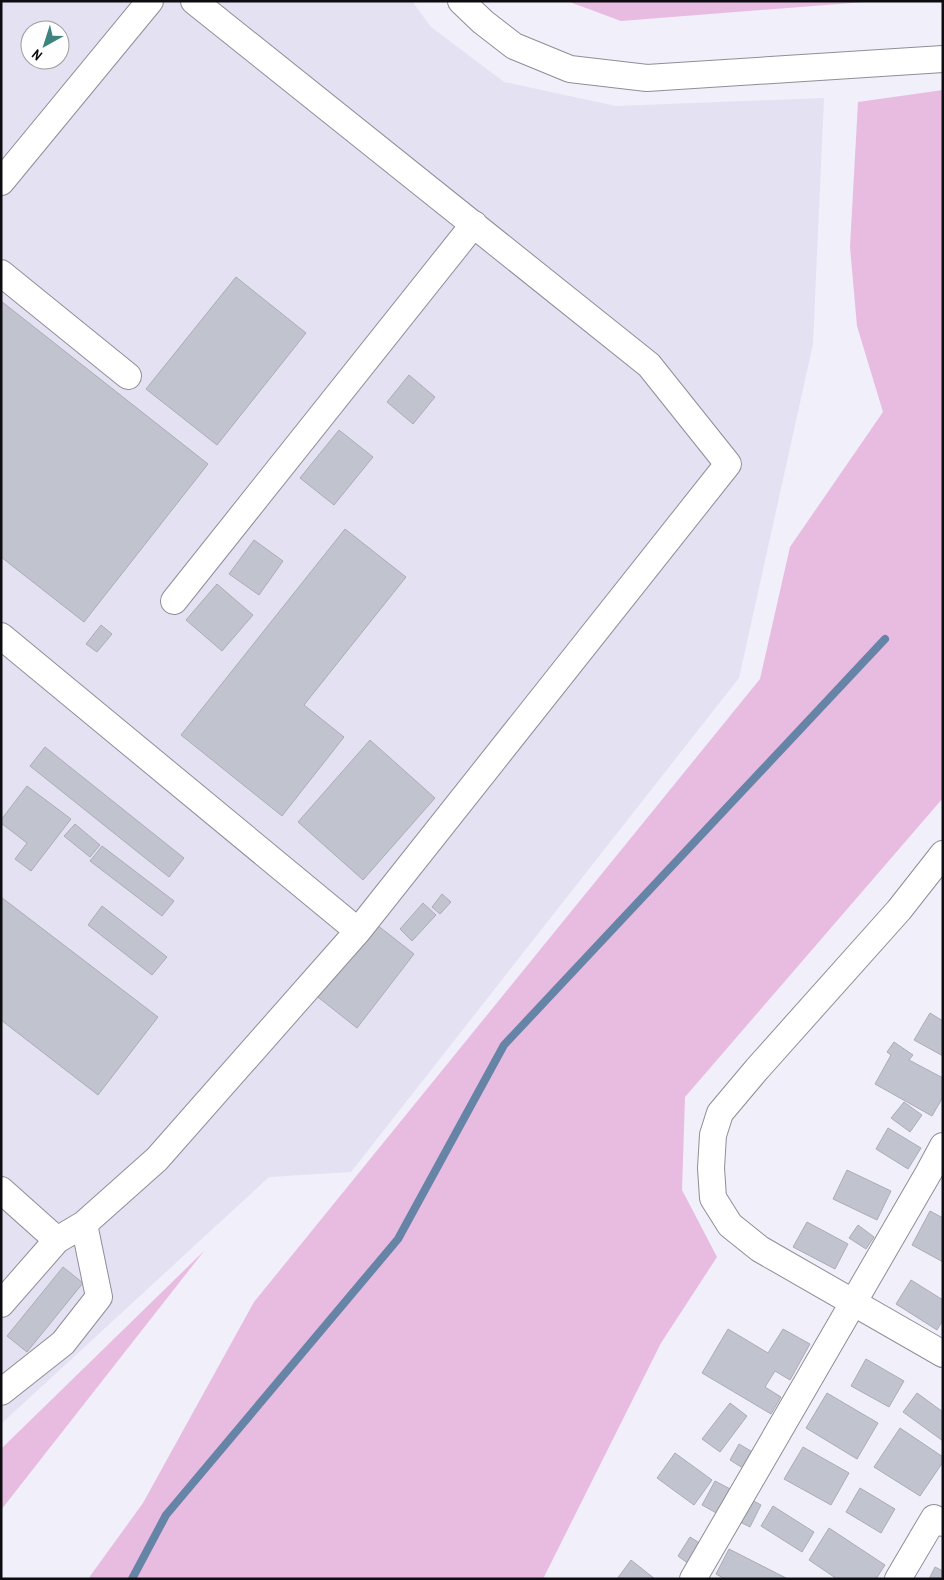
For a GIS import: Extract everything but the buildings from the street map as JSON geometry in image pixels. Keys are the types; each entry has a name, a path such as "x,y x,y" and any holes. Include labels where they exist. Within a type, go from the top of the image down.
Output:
{"street":[{"path":"1,182 150,1"},
{"path":"1,1304 57,1240 84,1224 157,1159 358,931 728,464 649,365 194,1"},
{"path":"462,1 483,22 514,46 570,69 647,78 943,59"},
{"path":"174,601 474,224"},
{"path":"1,273 128,376"},
{"path":"4,643 358,931"},
{"path":"943,854 899,910 720,1113 713,1135 711,1168 713,1198 730,1225 760,1249 943,1354"},
{"path":"693,1579 853,1303 936,1176 943,1146"},
{"path":"1,1190 57,1240"},
{"path":"1,1392 63,1342 99,1298 84,1224"},
{"path":"898,1579 940,1515"}],"shaded area":[{"path":"1,1 412,1 431,27 504,82 616,106 824,98 813,344 739,678 351,1172 269,1177 1,1424"},
{"path":"567,1 877,1 621,21"},
{"path":"943,90 943,798 685,1097 682,1190 717,1257 661,1343 543,1579 88,1579 143,1503 254,1302 760,679 790,547 883,412 857,326 850,247 858,102"},
{"path":"204,1251 1,1510 1,1449"}],"waterway":[{"path":"132,1579 166,1515 398,1239 504,1045 885,639"}]}
